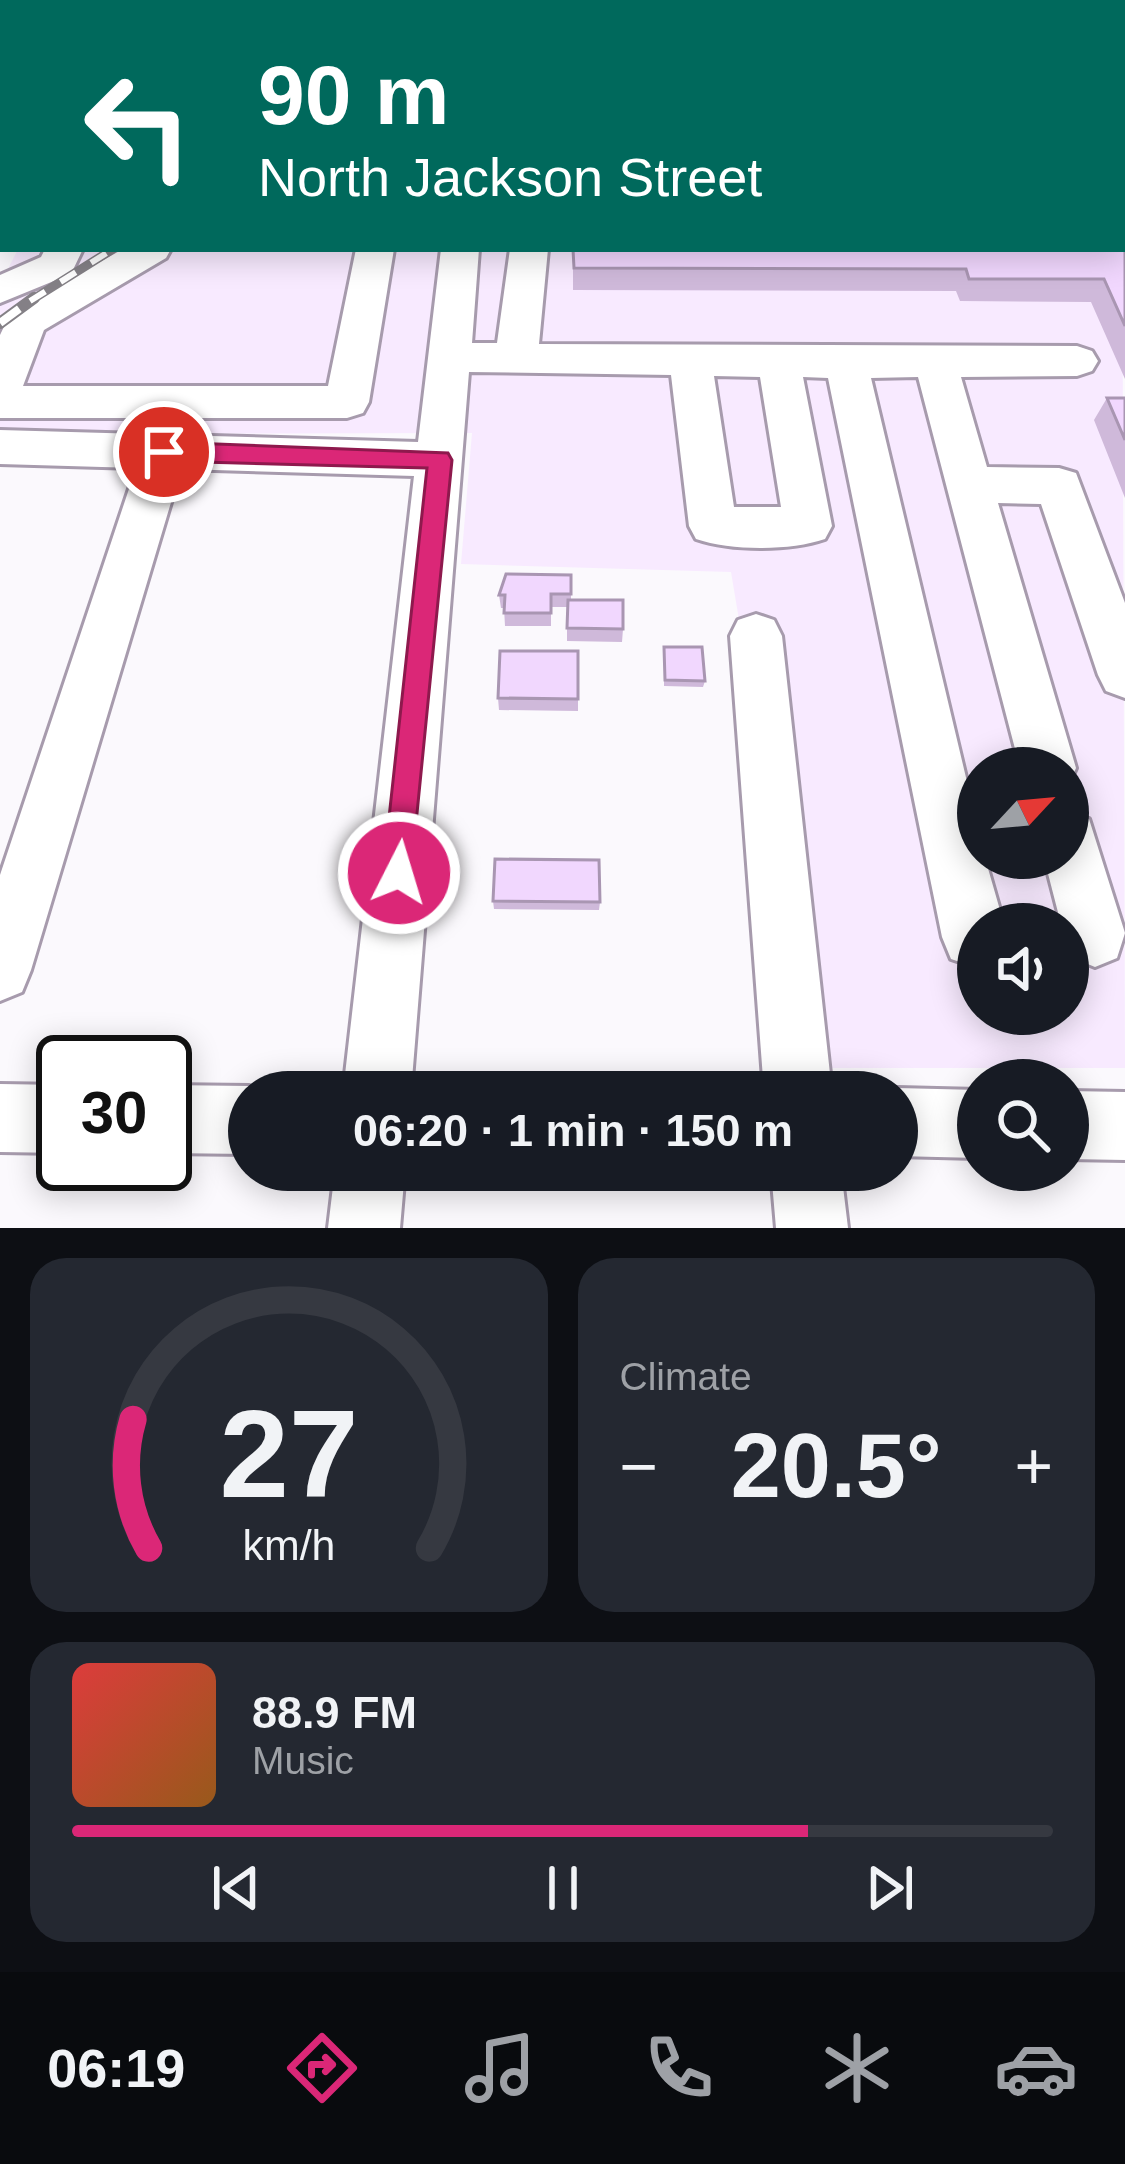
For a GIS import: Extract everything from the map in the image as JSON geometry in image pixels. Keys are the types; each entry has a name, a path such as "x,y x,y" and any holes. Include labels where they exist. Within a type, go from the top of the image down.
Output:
{"street":[{"path":"0,290 58,265 63,252"},
{"path":"0,389 26,322 147,252"},
{"path":"515,358 529,252"},
{"path":"0,402 347,402 375,256 459,254 379,1071"},
{"path":"449,357 1077,362"},
{"path":"691,361 713,526 808,526 778,362"},
{"path":"935,362 1042,747"},
{"path":"846,363 965,903"},
{"path":"0,447 440,460"},
{"path":"0,970 164,452"},
{"path":"969,484 1059,486 1125,675"},
{"path":"756,636 796,1071"},
{"path":"1080,879 1096,936"},
{"path":"0,1118 36,1118"},
{"path":"192,1119 228,1120"},
{"path":"918,1123 957,1123"},
{"path":"1089,1125 1125,1126"},
{"path":"364,1228 368,1191"},
{"path":"808,1191 812,1228"}],"shaded area":[{"path":"16,252 1122,252 1125,1068 1089,1068 1089,1059 957,1059 957,1068 814,1068 731,572 461,564 472,433 0,434 0,285"}],"building":[{"path":"573,252 1125,252 1125,326 1104,279 969,279 966,269 574,268"},
{"path":"1107,398 1125,398 1125,440"},
{"path":"506,574 571,575 571,594 551,594 551,613 504,613 505,595 499,595"},
{"path":"568,600 623,600 623,629 567,628"},
{"path":"664,647 702,647 705,681 665,680"},
{"path":"500,651 578,651 578,699 498,698"},
{"path":"495,859 599,860 600,902 493,901"}],"railway":[{"path":"30,301 108,252"},
{"path":"0,323 34,298"}],"route":[{"path":"164,452 440,460 399,873"}]}
